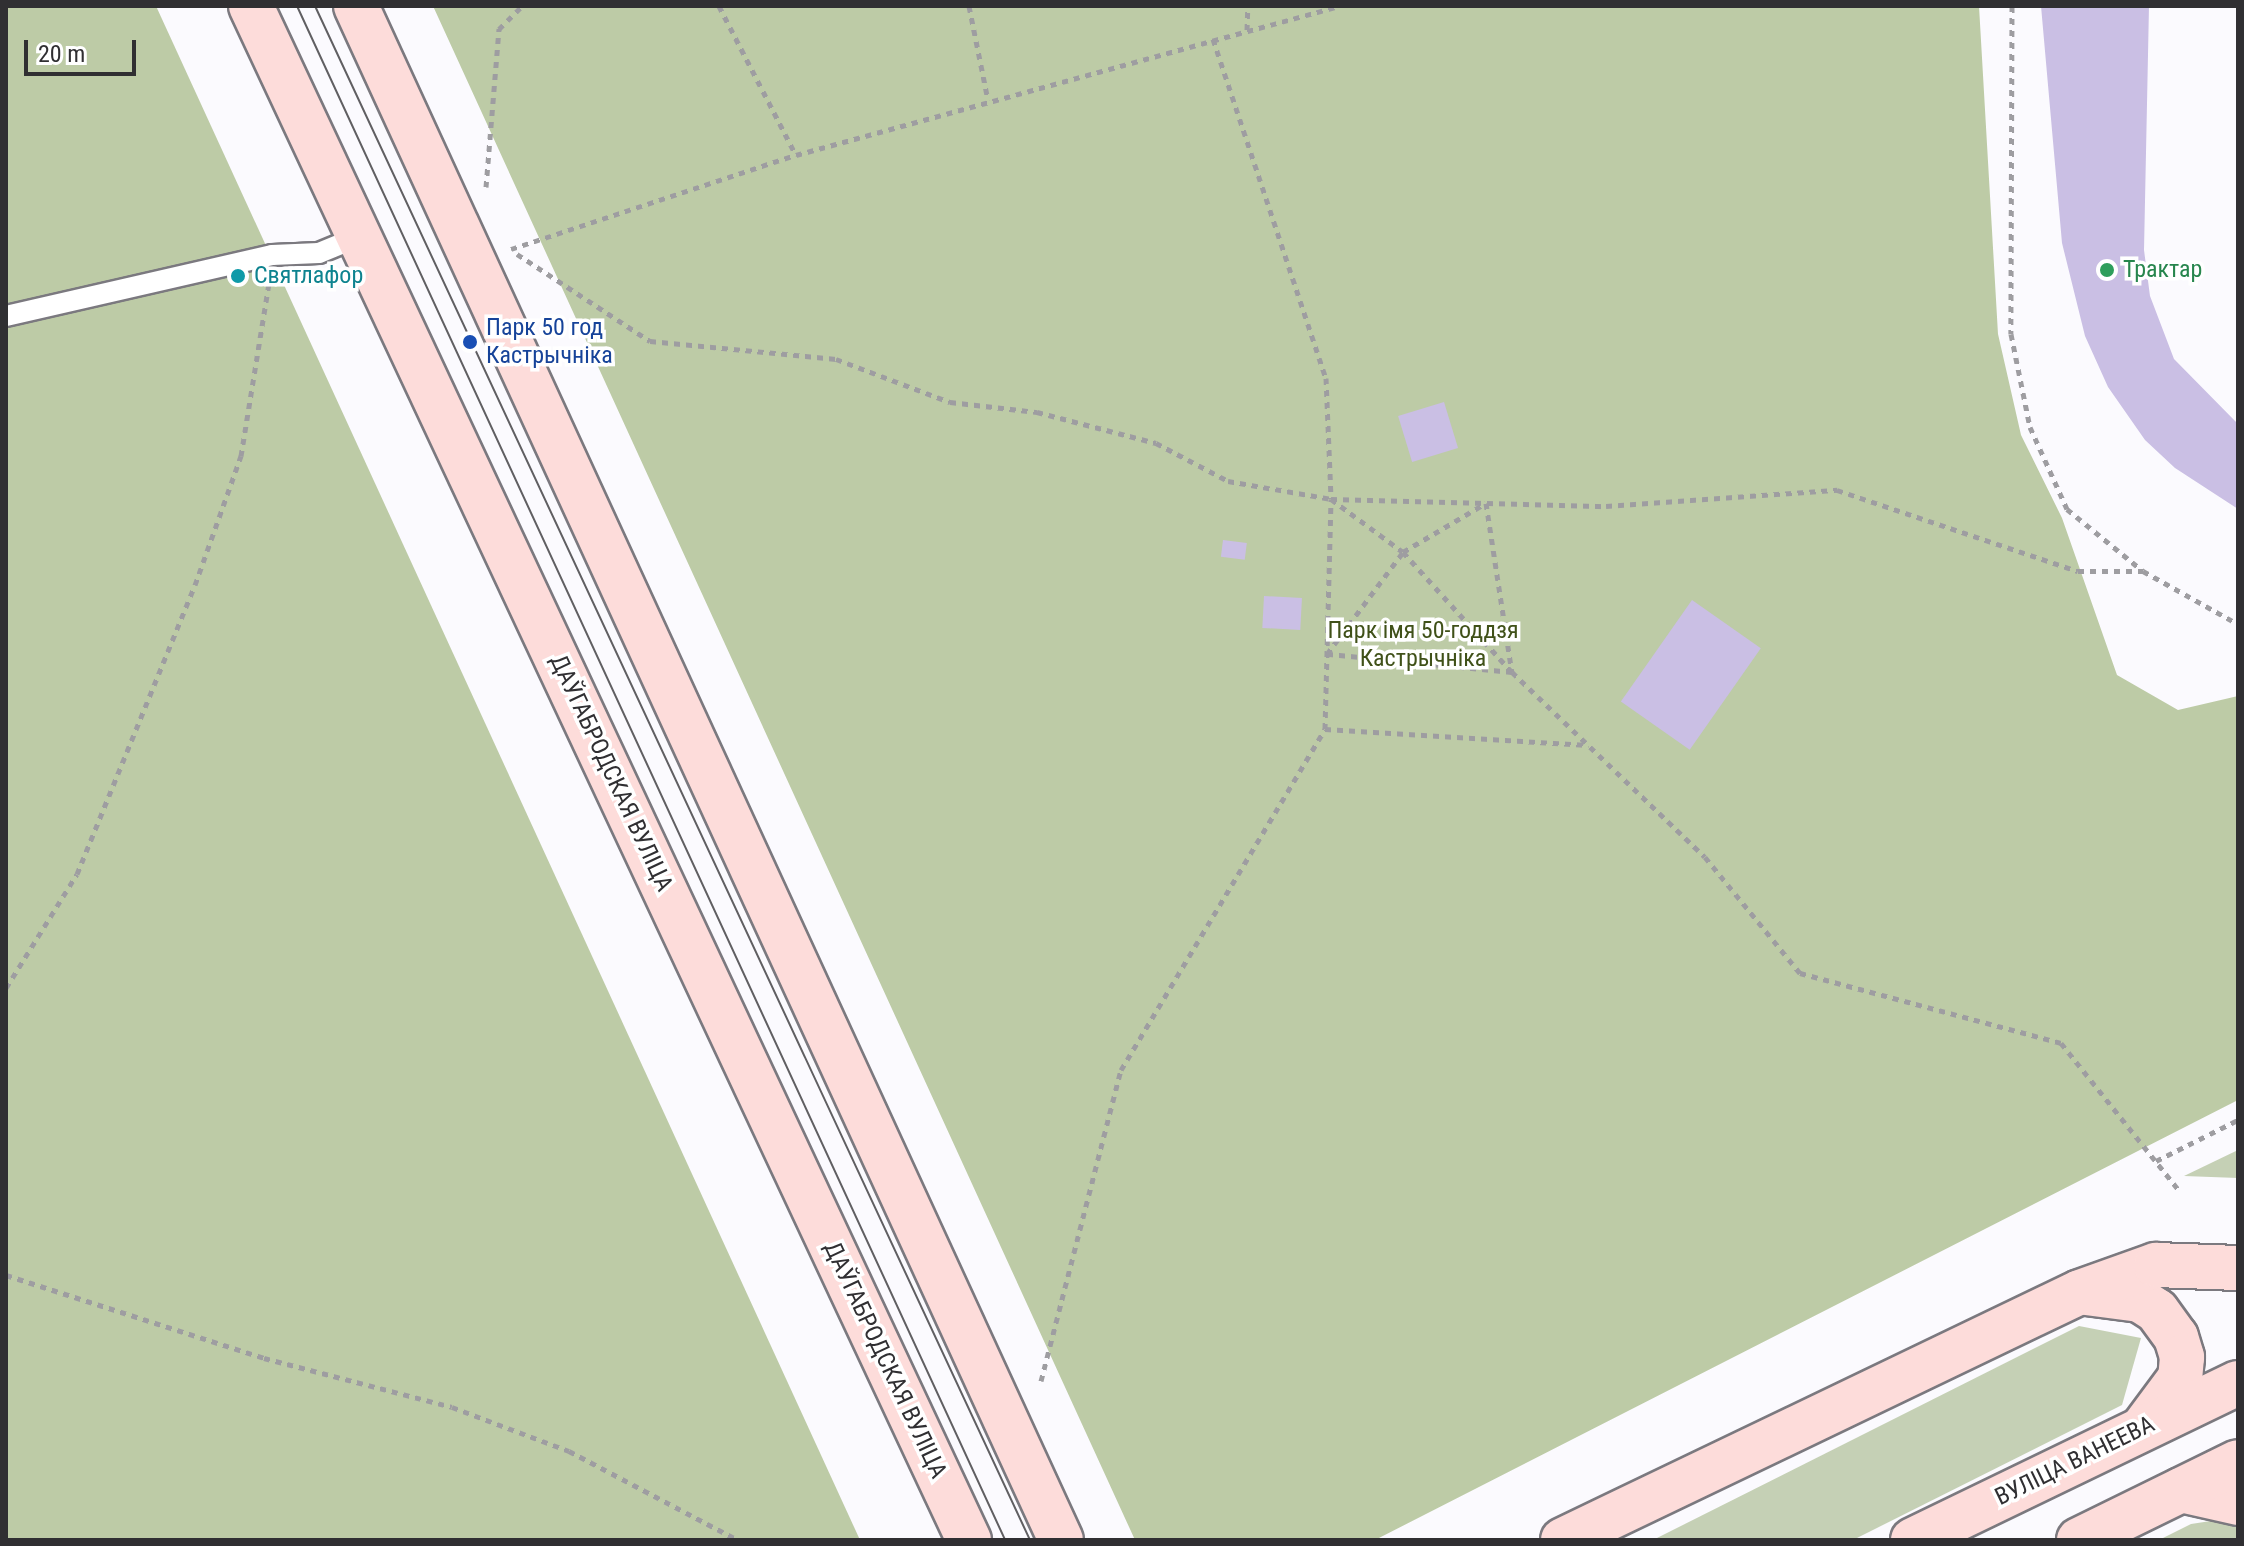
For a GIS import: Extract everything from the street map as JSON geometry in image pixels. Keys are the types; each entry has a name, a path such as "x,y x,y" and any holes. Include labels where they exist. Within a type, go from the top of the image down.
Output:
{"main road":[{"name":"ДАЎГАБРОДСКАЯ ВУЛІЦА","path":"251,6 969,1540"},
{"path":"356,6 1061,1540"},
{"path":"1563,1540 2080,1292 2156,1265 2238,1268"},
{"path":"2080,1292 2140,1300 2157,1311 2176,1337 2182,1357 2180,1378 2142,1429"},
{"name":"ВУЛІЦА ВАНЕЕВА","path":"1913,1540 2238,1383"},
{"path":"2079,1540 2238,1462"},
{"path":"2181,1490 2238,1503"}],"lane":[{"path":"6,316 272,255 319,253 360,236"}],"path":[{"path":"485,196 499,29 522,6"},
{"path":"719,6 796,155"},
{"path":"969,6 988,100"},
{"path":"1247,30 1248,6"},
{"path":"1339,6 796,155 510,249 650,341 836,359 950,402 1037,412 1156,443 1228,481 1331,499 1606,506 1837,490 2078,571 2143,571"},
{"path":"2012,6 2011,334 2030,427 2067,509 2143,571 2238,624"},
{"path":"1041,1381 1121,1070 1325,729 1331,499 1326,378 1213,39"},
{"path":"6,988 77,874 195,585 241,456 272,255"},
{"path":"1331,499 1403,552 1512,672 1705,857 1800,973 2061,1043 2178,1189"},
{"path":"1327,654 1403,552 1486,503"},
{"path":"1486,503 1512,672"},
{"path":"1327,654 1512,672"},
{"path":"1325,729 1589,745"},
{"path":"2156,1161 2238,1120"},
{"path":"6,1275 264,1358 452,1407 569,1451 738,1540"}],"green space":[{"path":"6,6 156,6 860,1540 6,1540"},
{"name":"Парк імя 50-годдзя Кастрычніка","path":"433,6 1979,6 1998,334 2021,435 2062,518 2117,675 2178,710 2238,696 2238,1100 1375,1540 1135,1540"},
{"path":"2238,1150 2238,1178 2184,1176"},
{"path":"2079,1326 2141,1338 2122,1405 1853,1540 1653,1540"},
{"path":"2224,1519 2238,1526 2238,1540 2159,1540 2191,1524"}],"building":[{"name":"Трактар","path":"2041,6 2149,6 2144,250 2150,296 2174,359 2238,424 2238,509 2175,468 2145,440 2108,387 2085,336 2062,243"},
{"path":"1444,402 1458,448 1412,462 1398,416"},
{"path":"1223,540 1247,543 1245,560 1221,557"},
{"path":"1264,596 1302,598 1300,630 1262,628"},
{"path":"1692,600 1761,648 1690,750 1621,702"}],"tram line":[{"path":"297,6 1005,1540"},
{"path":"315,6 1030,1540"}],"place":[{"name":"Трактар","path":"2107,270"},
{"name":"Святлафор","path":"238,276"},
{"name":"Парк 50 год Кастрычніка","path":"470,342"}]}
